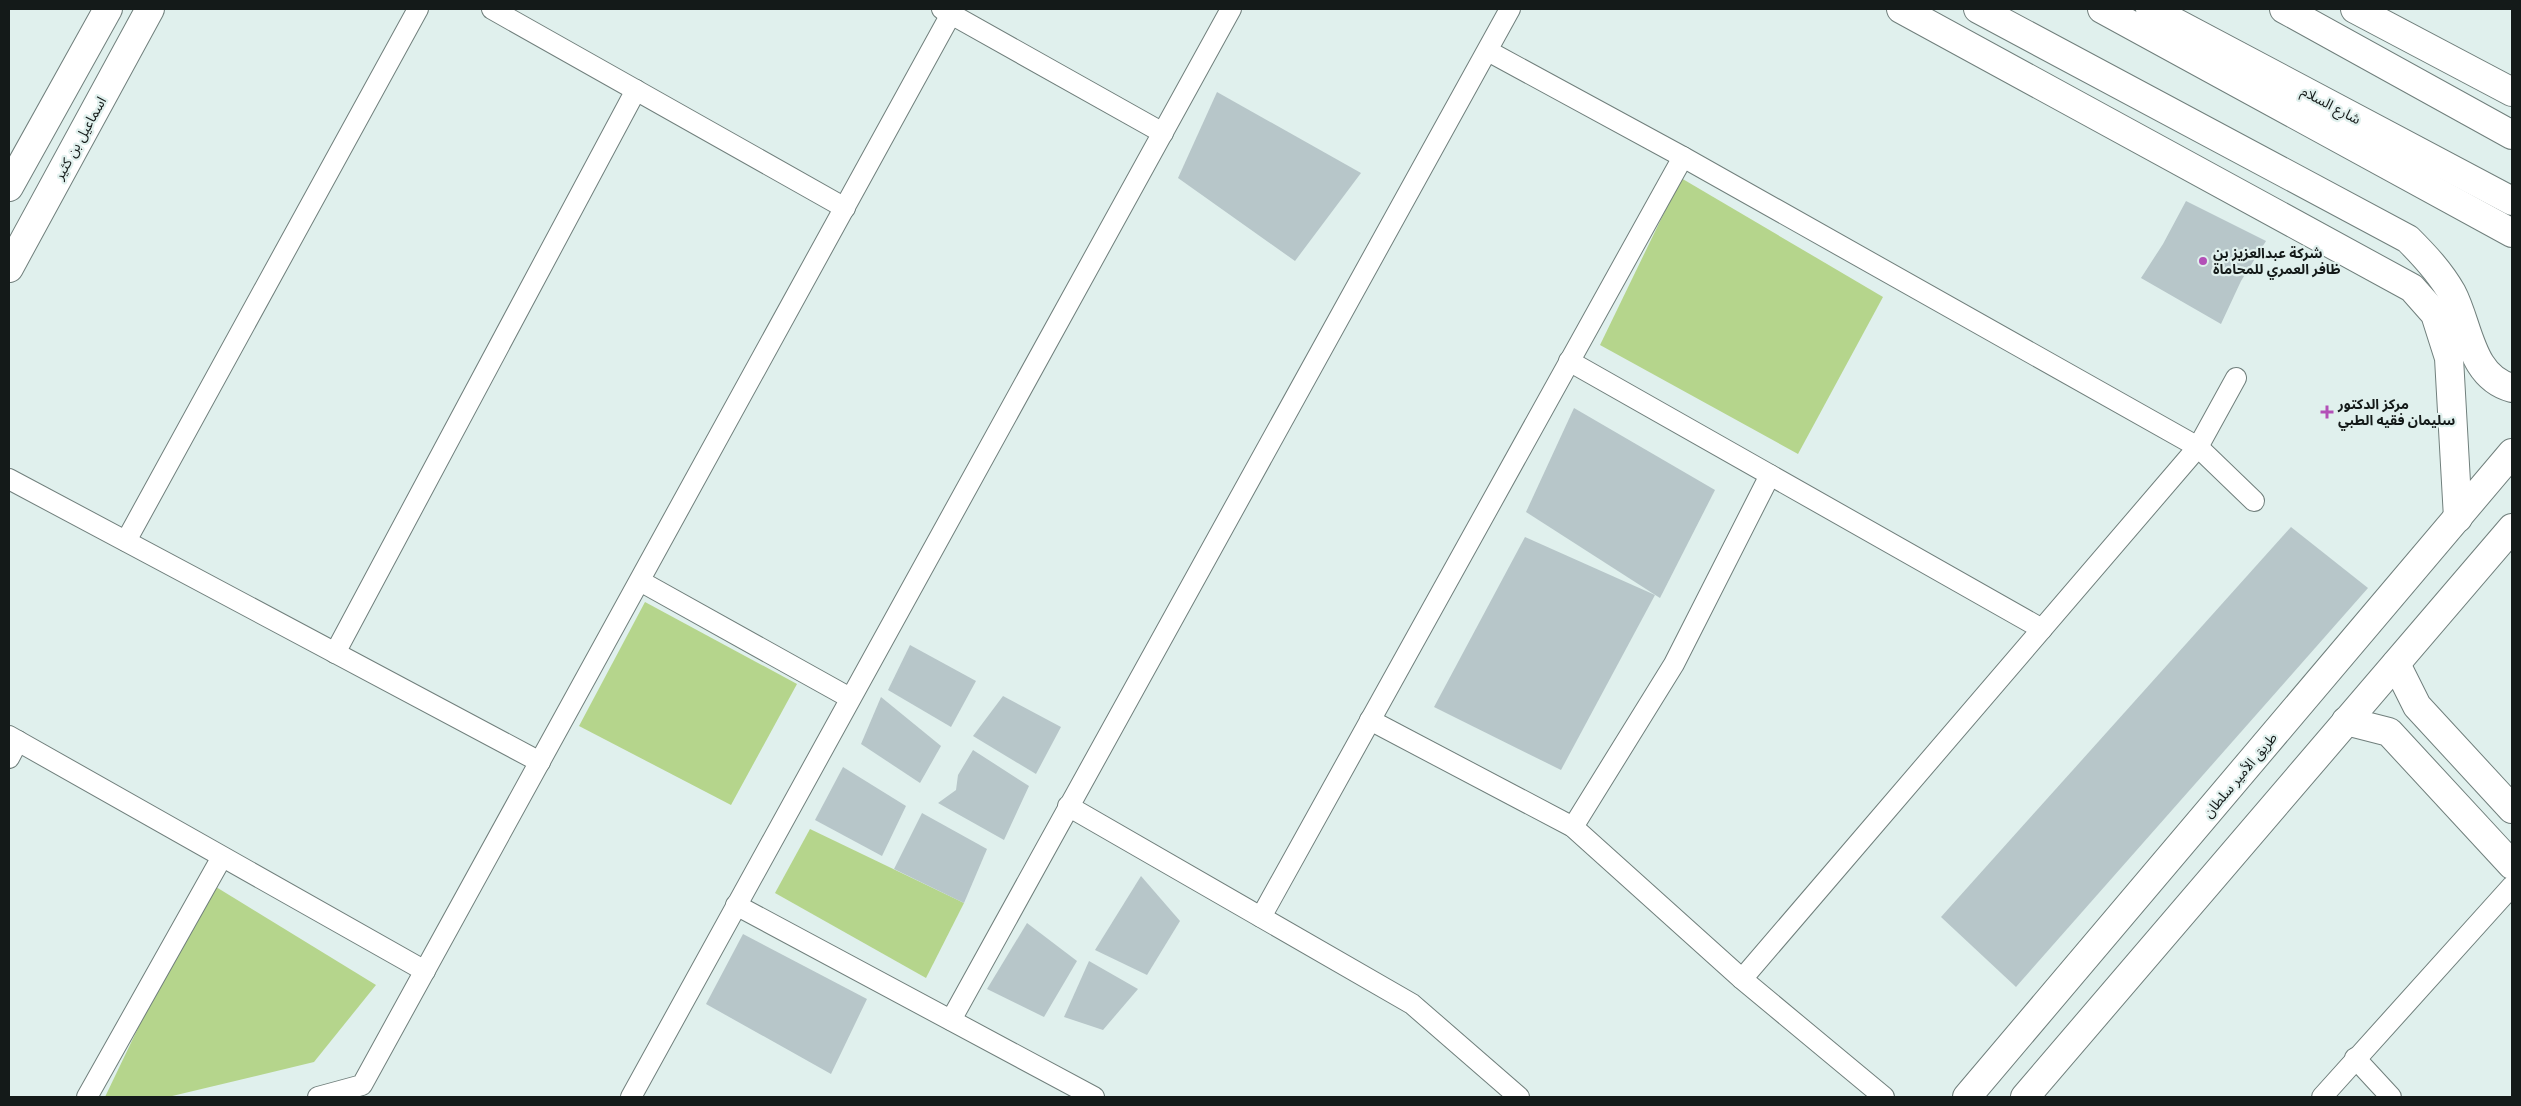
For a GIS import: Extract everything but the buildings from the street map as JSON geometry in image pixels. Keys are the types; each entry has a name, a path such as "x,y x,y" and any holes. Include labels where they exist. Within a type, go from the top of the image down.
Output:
{"main road":[{"path":"9,187 108,9"},
{"name":"اسماعيل بن كثير","path":"9,268 150,9"},
{"path":"1901,9 2412,288 2435,314 2449,358 2458,518"},
{"path":"1978,9 2408,239 2435,266 2453,295 2474,353 2487,374 2512,388"},
{"path":"2102,9 2512,233"},
{"name":"شارع السلام","path":"2150,9 2512,201"},
{"path":"2284,9 2512,135"},
{"path":"2355,9 2512,92"},
{"name":"طريق الأمير سلطان","path":"1967,1097 2512,453"},
{"path":"2025,1097 2512,528"},
{"path":"2432,622 2512,547"},
{"path":"2396,664 2417,706 2512,809"},
{"path":"2346,721 2389,732 2512,865"}],"street":[{"path":"126,541 418,9"},
{"path":"492,9 845,208"},
{"path":"632,1097 736,904 1231,9"},
{"path":"951,1020 1510,9"},
{"path":"318,1097 362,1085 845,208 946,12 1162,133"},
{"path":"1488,51 1683,157 2198,447 2254,501"},
{"path":"335,653 636,90"},
{"path":"1261,917 1683,157"},
{"path":"1569,361 2042,629"},
{"path":"1742,979 2198,447 2236,378"},
{"path":"1573,827 1674,664 1770,475"},
{"path":"9,479 540,762"},
{"path":"640,581 850,698"},
{"path":"1370,720 1573,827 1742,979 1884,1097"},
{"path":"12,745 222,857 425,971"},
{"path":"1068,806 1412,1004 1520,1097"},
{"path":"87,1097 222,857"},
{"path":"2322,1097 2355,1058 2512,886"},
{"path":"736,904 1094,1097"},
{"path":"2355,1058 2392,1097"}],"green space":[{"path":"1681,178 1883,297 1798,454 1600,345"},
{"path":"645,602 797,684 731,805 579,726"},
{"path":"810,829 964,903 926,978 775,893"},
{"path":"208,882 376,985 314,1062 168,1097 105,1097"}],"place":[{"name":"شركة عبدالعزيز بن ظافر العمري للمحاماة","path":"2203,261"},
{"name":"مركز الدكتور سليمان فقيه الطبي","path":"2327,412"}]}
